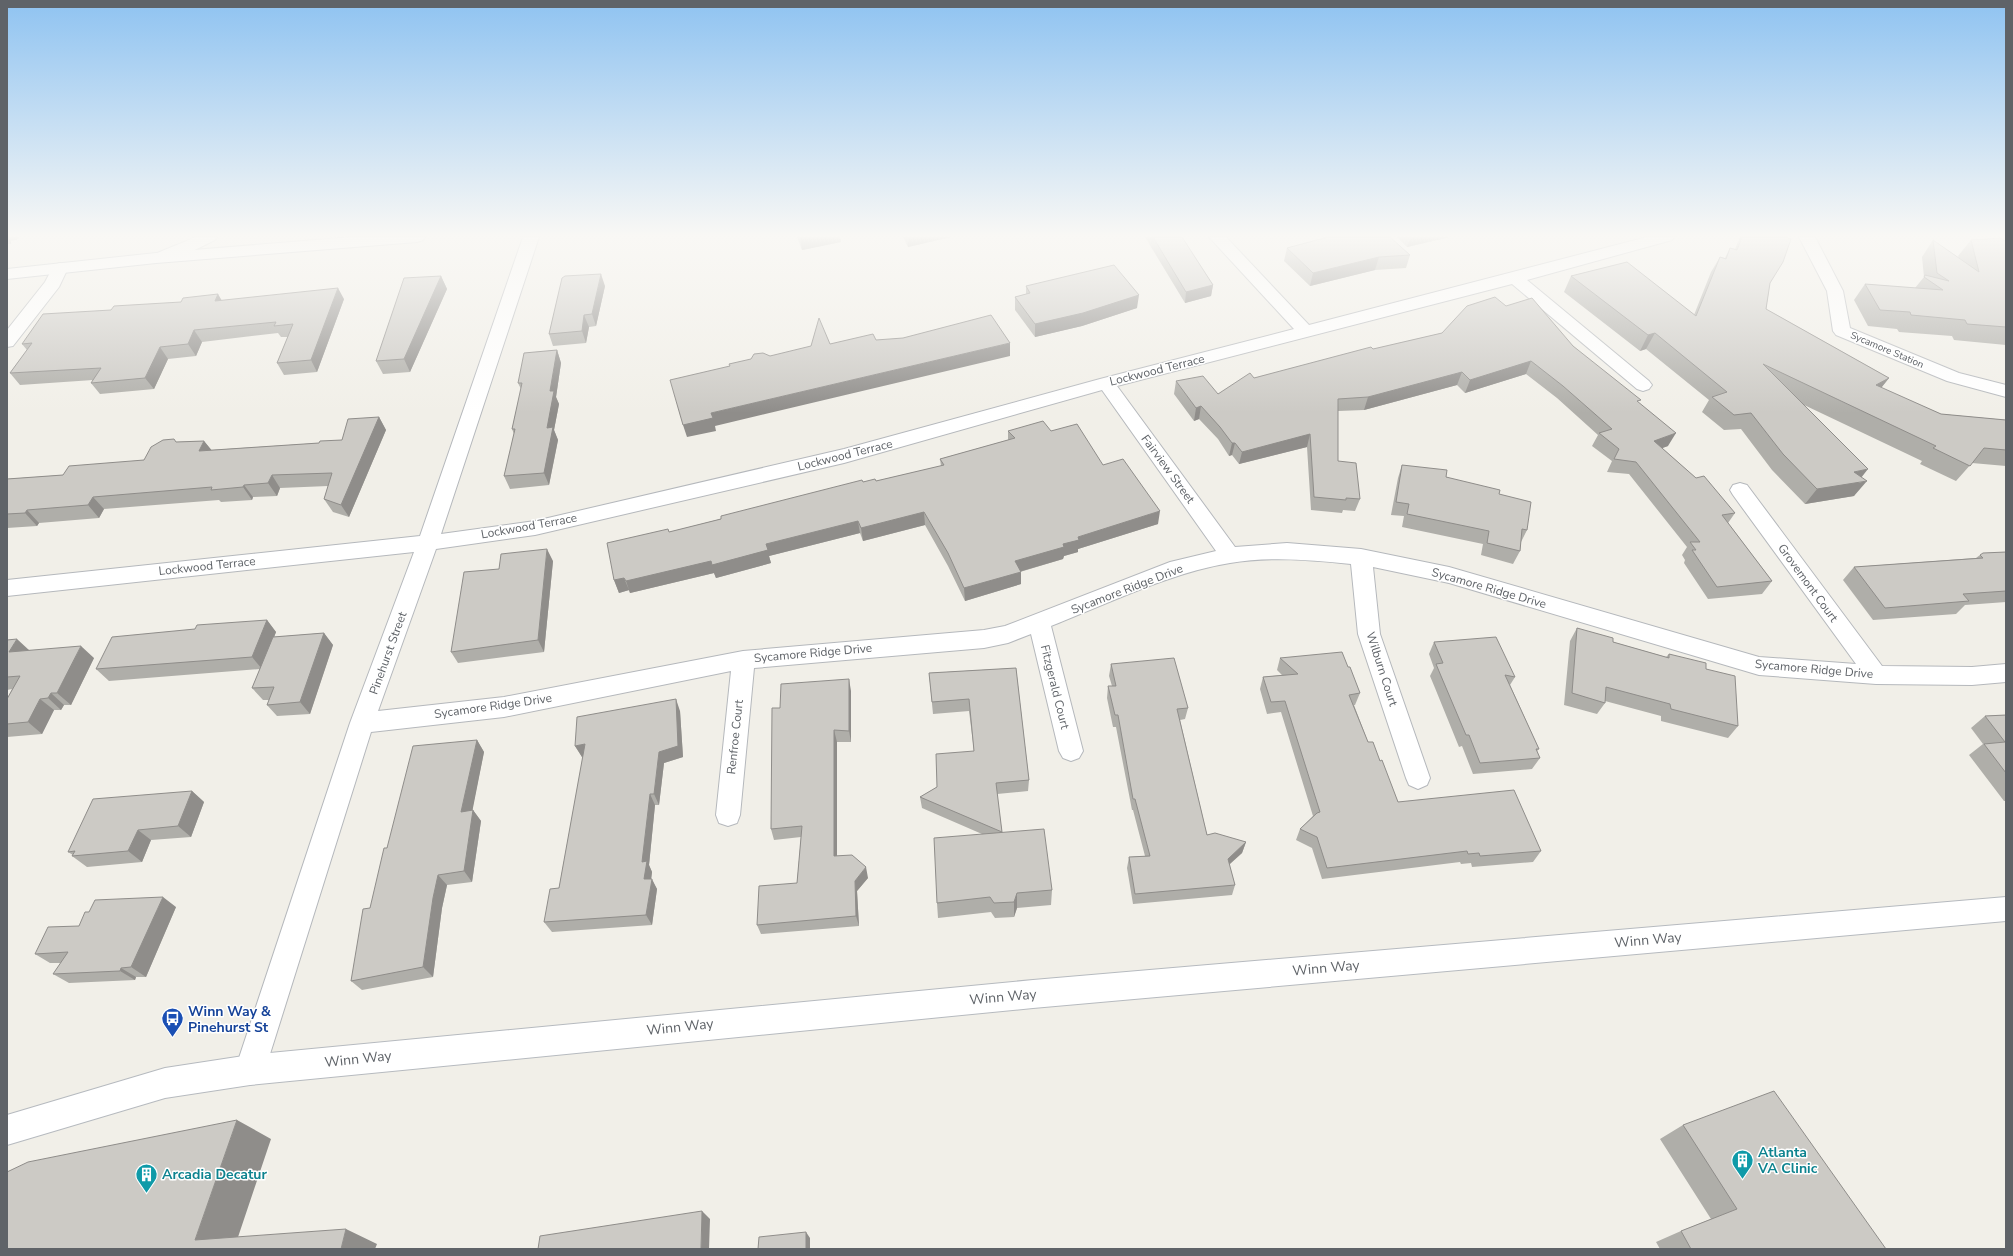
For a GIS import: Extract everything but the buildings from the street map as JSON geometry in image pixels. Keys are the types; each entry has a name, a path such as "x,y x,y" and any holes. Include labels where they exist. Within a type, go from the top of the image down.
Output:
{"street":[{"path":"7,342 42,296"},
{"name":"Pinehurst Street","path":"250,1070 362,723 428,543 511,296"},
{"path":"1272,296 1306,332"},
{"name":"Lockwood Terrace","path":"7,588 428,543 535,528 844,456 1106,383 1447,296"},
{"path":"1536,296 1643,386"},
{"name":"Sycamore Station","path":"1836,296 1842,331 1953,378 2006,391"},
{"name":"Fairview Street","path":"1106,383 1230,556"},
{"name":"Grovemont Court","path":"1740,490 1876,675"},
{"name":"Sycamore Ridge Drive","path":"362,723 504,707 743,660 984,639 1008,634 1039,623 1178,568 1230,556 1260,552 1287,551 1361,558 1449,575 1759,666 1876,675 1972,676 2006,673"},
{"name":"Wilburn Court","path":"1361,558 1369,634 1418,778"},
{"name":"Fitzgerald Court","path":"1039,623 1070,751"},
{"name":"Renfroe Court","path":"728,815 743,660"},
{"name":"Winn Way","path":"7,1130 165,1083 250,1070 1033,994 2006,909"}],"place":[{"name":"Winn Way & Pinehurst St","path":"173,1038"},
{"name":"Atlanta VA Clinic","path":"1742,1180"},
{"name":"Arcadia Decatur","path":"146,1194"}]}
